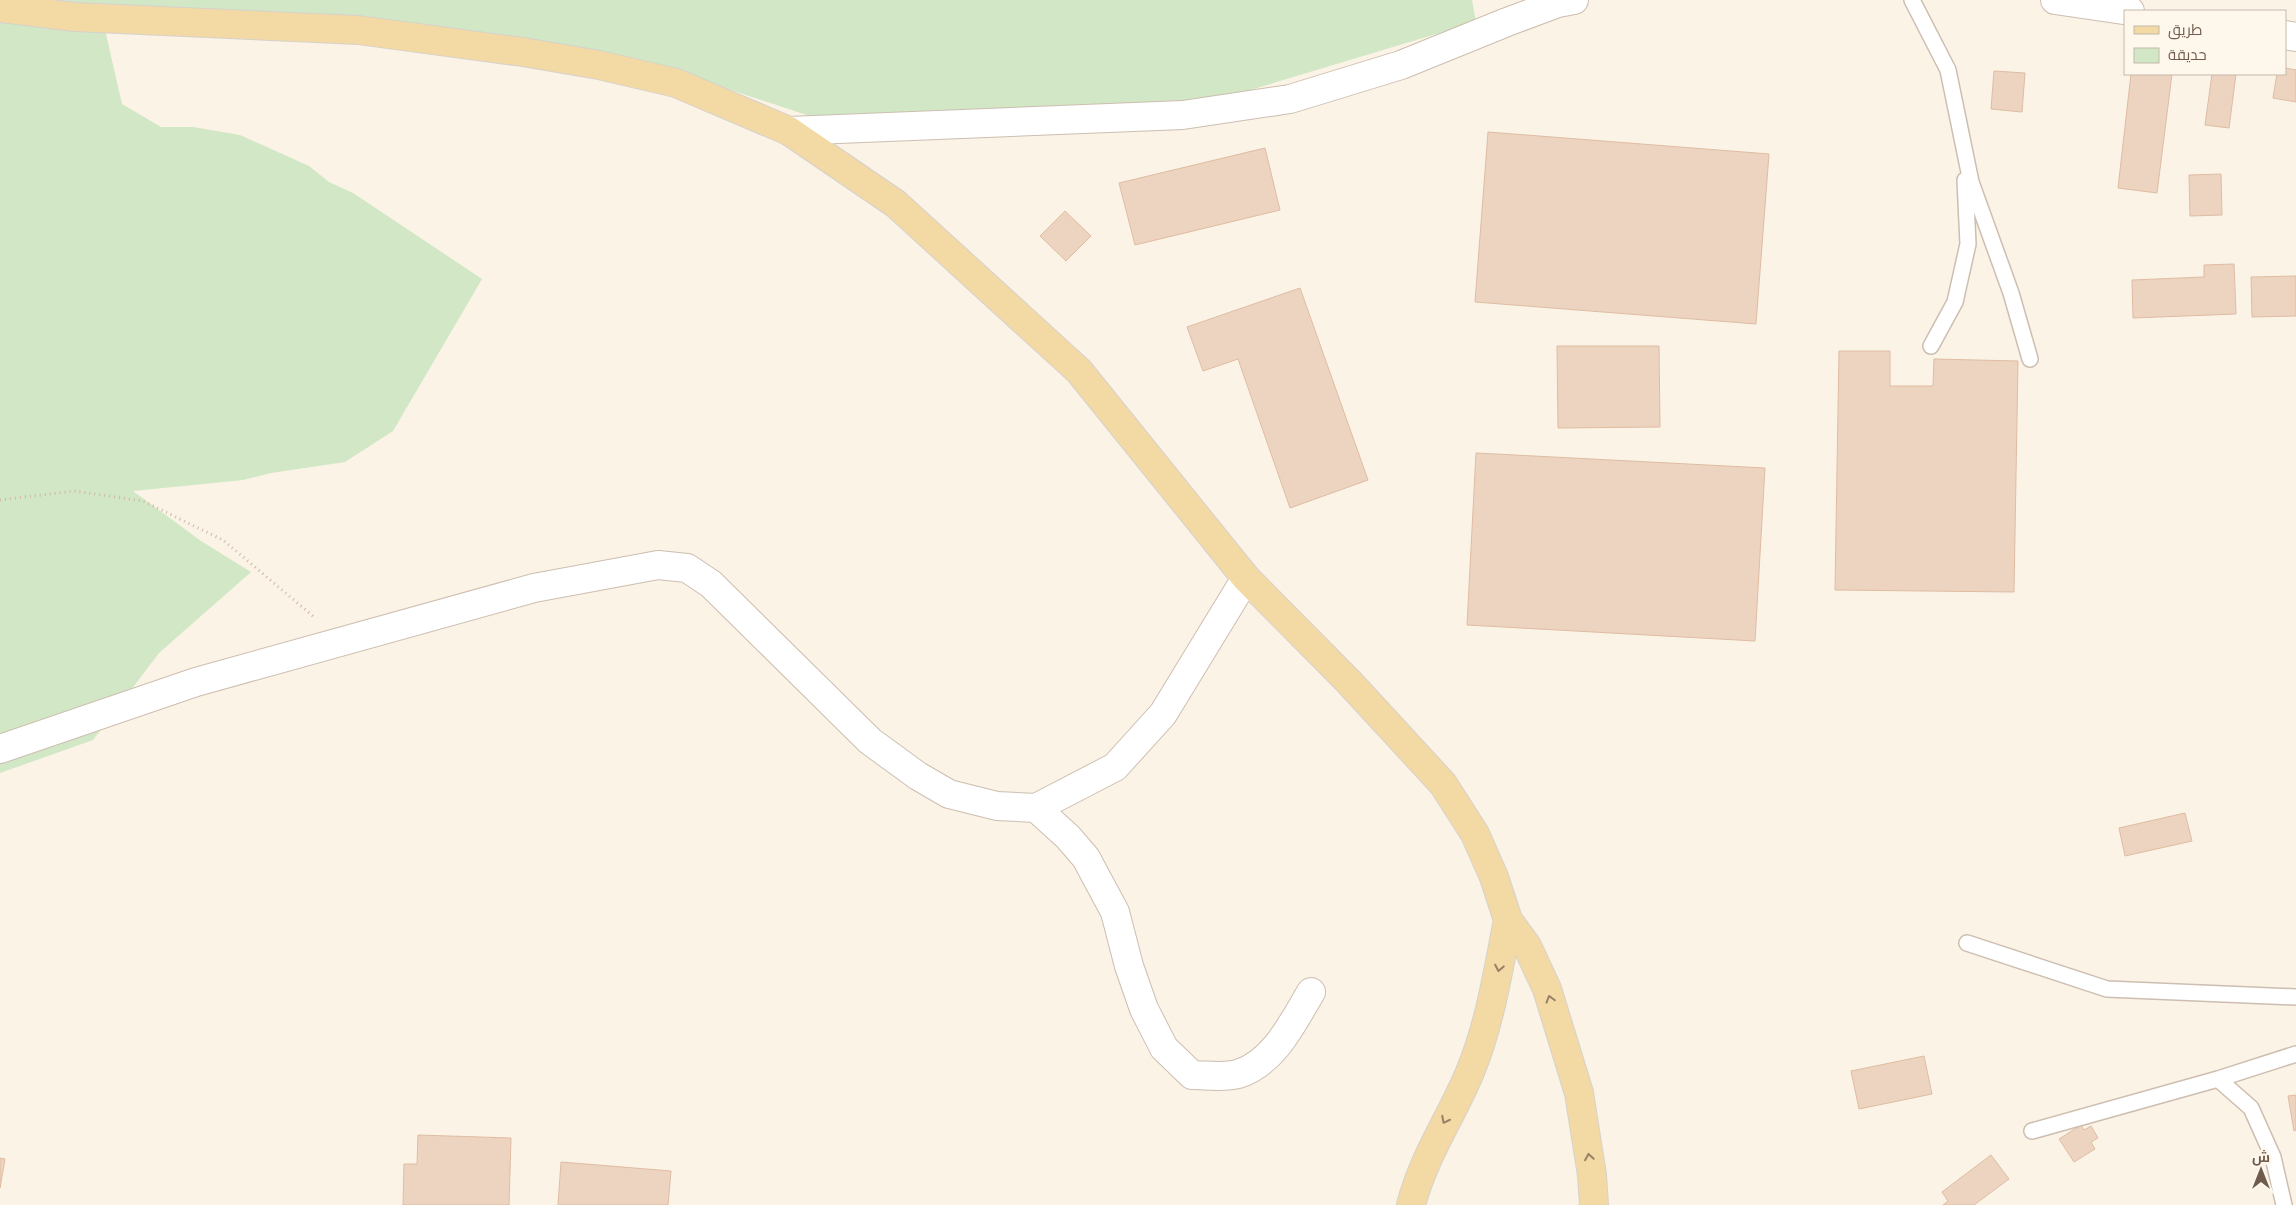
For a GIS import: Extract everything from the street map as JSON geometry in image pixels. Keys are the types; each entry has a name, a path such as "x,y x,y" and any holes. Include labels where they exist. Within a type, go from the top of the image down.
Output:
{"main road":[{"path":"0,8 75,17 358,30 523,52 599,65 676,83 789,131 896,204 1079,371 1246,578 1355,689 1443,784 1475,834 1494,877 1508,920 1527,946 1547,989 1579,1092 1592,1175 1594,1205"},
{"path":"1411,1205 1417,1183 1435,1140 1470,1072 1493,1000 1508,920"}],"street":[{"path":"789,131 1183,115 1290,99 1401,65 1507,22 1558,3 1574,0"},
{"path":"2055,0 2124,10"},
{"path":"0,749 196,682 342,640 534,588 658,565 687,568 711,584 870,741 918,776 949,794 997,806 1036,808 1115,767 1163,714 1246,578"},
{"path":"1036,808 1068,837 1086,858 1115,912 1129,966 1148,1016 1164,1048 1192,1076 1238,1074 1266,1058 1292,1024 1311,992"}],"lane":[{"path":"1912,0 1948,70 1971,182 2011,293 2030,359"},
{"path":"1931,346 1955,302 1968,244 1963,146"},
{"path":"1967,943 2107,989 2296,997"},
{"path":"2032,1131 2218,1079 2296,1054"},
{"path":"2218,1079 2251,1108 2273,1157 2284,1205"}],"path":[{"path":"0,500 74,491 143,502 223,540 342,640"}],"green space":[{"path":"0,0 1472,0 1476,22 1187,109 819,119 685,75 511,46 103,21 122,104 161,127 193,127 240,135 309,166 329,182 353,193 482,279 393,431 345,462 271,473 243,480 133,491 201,541 251,572 159,653 93,740 0,773"}],"building":[{"path":"2286,68 2296,70 2296,102 2273,98 2277,75 2286,75"},
{"path":"1994,71 2025,73 2022,112 1991,109"},
{"path":"2131,75 2172,75 2157,193 2118,188"},
{"path":"2212,75 2236,75 2229,128 2205,125"},
{"path":"1488,132 1769,154 1756,324 1475,302"},
{"path":"1265,148 1280,210 1135,245 1119,183"},
{"path":"2221,174 2222,215 2190,216 2189,175"},
{"path":"1065,211 1091,236 1066,261 1040,236"},
{"path":"2234,264 2236,314 2133,318 2132,280 2204,277 2204,265"},
{"path":"2296,276 2296,316 2252,317 2251,277"},
{"path":"1300,288 1368,480 1290,508 1238,359 1203,371 1187,327"},
{"path":"1557,346 1659,346 1660,427 1558,428"},
{"path":"1839,351 1890,351 1890,386 1933,386 1934,359 2018,361 2014,592 1835,590"},
{"path":"1476,453 1765,468 1755,641 1467,625"},
{"path":"2185,813 2192,841 2125,856 2119,828"},
{"path":"1924,1056 1932,1094 1859,1109 1851,1071"},
{"path":"2296,1095 2296,1130 2294,1131 2288,1096"},
{"path":"2081,1125 2084,1130 2091,1126 2098,1138 2091,1142 2095,1149 2074,1162 2059,1139"},
{"path":"418,1135 511,1138 509,1205 403,1205 404,1164 417,1164"},
{"path":"1991,1155 2009,1179 1974,1205 1943,1205 1948,1201 1942,1192"},
{"path":"0,1158 5,1159 0,1188"},
{"path":"561,1162 671,1171 668,1205 558,1205"}]}
